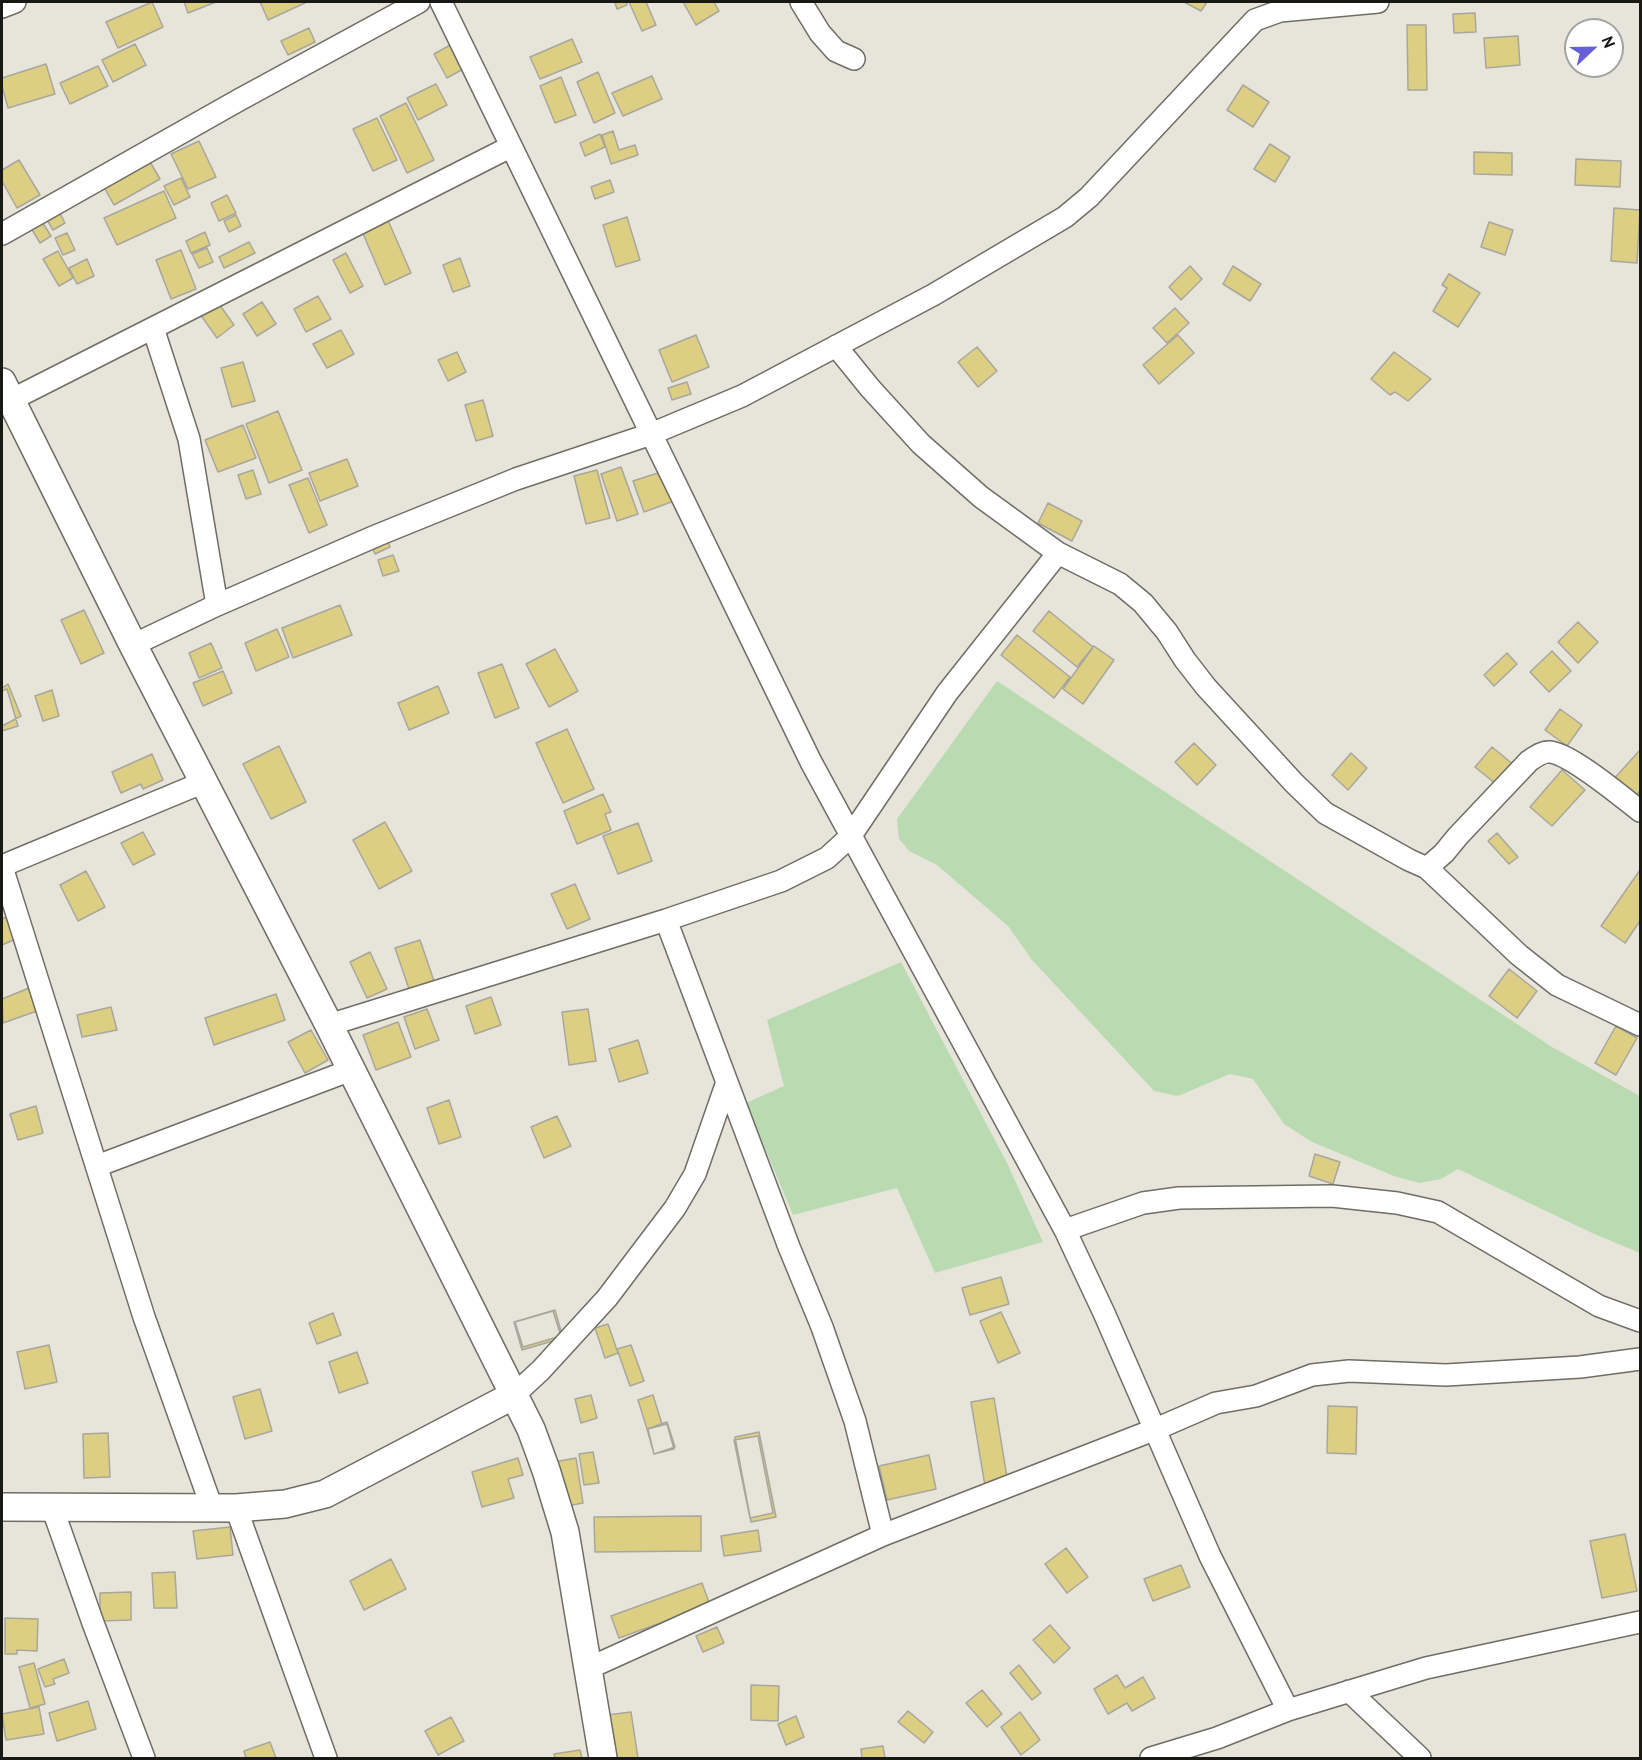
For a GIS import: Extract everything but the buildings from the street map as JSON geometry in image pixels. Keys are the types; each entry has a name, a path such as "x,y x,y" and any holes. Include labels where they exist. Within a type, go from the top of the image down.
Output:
{"street":[{"path":"2,7 15,2"},
{"path":"2,234 238,100 419,2"},
{"path":"441,2 811,762 1065,1230 1156,1429 1210,1556 1288,1710"},
{"path":"801,2 820,33 836,51 854,58"},
{"path":"133,645 217,605 378,535 516,479 651,434 742,396 933,295 1065,217 1089,197 1255,20 1280,11 1378,2"},
{"path":"510,147 153,328 6,391 133,645 329,1025 531,1429 565,1532 603,1758"},
{"path":"153,328 189,440 217,605"},
{"path":"836,346 870,388 921,444 981,497 1058,553 1120,584 1143,603 1167,632 1206,687 1294,783 1325,813 1427,868 1519,955 1557,985 1641,1025"},
{"path":"329,1025 666,920 781,881 827,858 850,837 947,693 1058,553"},
{"path":"1427,868 1444,853 1529,761 1549,751 1578,766 1641,811"},
{"path":"204,782 2,867 144,1317 326,1758"},
{"path":"666,920 822,1327 855,1421 883,1535"},
{"path":"97,1166 351,1070"},
{"path":"2,1507 224,1508 285,1504 325,1494 514,1395 541,1370 608,1298 675,1208 695,1174 727,1082"},
{"path":"1065,1230 1143,1203 1179,1198 1332,1196 1397,1203 1437,1212 1599,1306 1641,1321"},
{"path":"589,1668 883,1535 1156,1429 1216,1403 1256,1396 1312,1376 1349,1371 1446,1375 1580,1367 1641,1359"},
{"path":"52,1508 144,1758"},
{"path":"1151,1758 1216,1748 1288,1710 1426,1668 1641,1622"},
{"path":"1349,1691 1420,1758"}],"green space":[{"path":"997,681 1552,1047 1640,1096 1640,1253 1592,1233 1458,1169 1441,1179 1419,1183 1394,1176 1312,1142 1284,1124 1253,1079 1230,1074 1178,1096 1154,1091 1032,960 1008,926 937,865 909,851 899,839 897,819"},
{"path":"901,962 1008,1165 1043,1242 935,1273 897,1188 793,1215 746,1103 784,1086 767,1020"}]}
